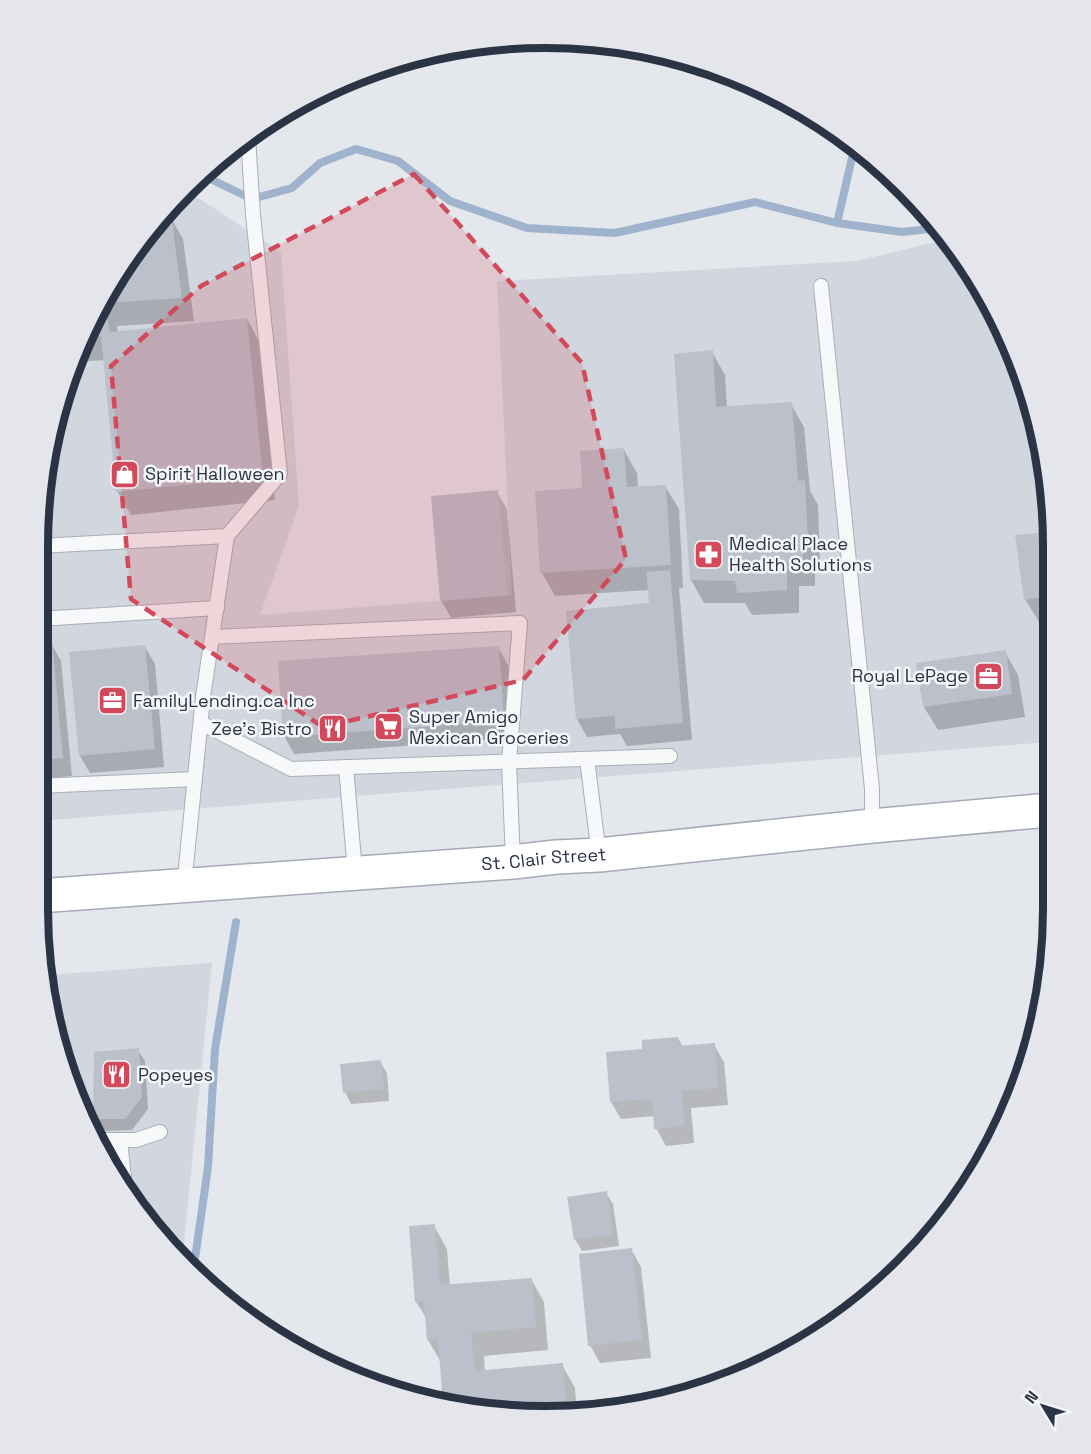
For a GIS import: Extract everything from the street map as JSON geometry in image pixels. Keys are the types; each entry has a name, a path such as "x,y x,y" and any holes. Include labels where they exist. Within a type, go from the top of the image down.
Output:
{"main road":[{"name":"St. Clair Street","path":"48,895 599,855 1043,811"}],"lane":[{"path":"184,886 201,723 227,536 280,474 253,215 249,147"},
{"path":"821,286 872,789 872,826"},
{"path":"48,546 227,536"},
{"path":"48,618 217,608"},
{"path":"212,637 520,623 509,762 513,862"},
{"path":"201,723 291,770 670,756"},
{"path":"588,759 599,855"},
{"path":"346,767 355,872"},
{"path":"48,786 195,779"},
{"path":"105,1140 136,1140 160,1132"},
{"path":"120,1140 123,1170"}],"highlighted area":[{"path":"414,174 582,363 626,559 523,680 323,727 131,599 111,366 201,286"}],"shaded area":[{"path":"193,195 281,252 299,506 260,615 512,595 497,281 857,261 939,241 959,269 992,325 1017,386 1033,448 1042,513 1043,742 48,820 49,513 58,448 74,386 99,325 132,269 171,217"},
{"path":"212,963 183,1249 171,1237 132,1185 99,1129 74,1068 52,975"}],"building":[{"path":"171,217 182,298 112,302 132,269"},
{"path":"106,313 110,332 247,318 263,477 116,492 101,336 94,337"},
{"path":"713,350 716,407 792,402 798,481 805,480 808,541 803,541 803,564 787,563 787,590 737,593 735,581 690,580 674,354"},
{"path":"624,448 627,487 666,485 671,565 540,573 535,491 582,488 580,451"},
{"path":"498,490 507,595 440,601 431,496"},
{"path":"1043,533 1043,597 1024,600 1015,535"},
{"path":"670,570 683,723 615,729 615,716 576,719 566,611 649,603 646,572"},
{"path":"52,641 63,758 48,760 48,642"},
{"name":"FamilyLending.ca Inc","path":"145,645 155,749 79,756 69,652"},
{"path":"499,646 504,721 283,737 278,661"},
{"path":"1006,650 1012,694 923,707 916,663"},
{"path":"678,1037 679,1046 715,1043 718,1088 682,1091 684,1126 654,1129 652,1099 610,1102 606,1052 642,1049 642,1040"},
{"name":"Popeyes","path":"139,1048 142,1097 125,1119 95,1119 94,1052"},
{"path":"381,1060 384,1089 343,1093 340,1064"},
{"path":"607,1191 613,1234 574,1240 567,1197"},
{"path":"435,1224 440,1285 532,1278 536,1327 471,1333 475,1371 563,1363 566,1405 513,1405 442,1395 438,1339 427,1340 424,1301 415,1302 409,1226"},
{"path":"632,1248 642,1340 588,1346 579,1254"}],"waterway":[{"path":"209,179 252,199 292,188 320,163 356,149 398,161 450,201 527,228 615,233 755,202 837,223 902,232 929,229"},
{"path":"837,223 853,155"},
{"path":"195,1261 208,1167 215,1049 236,922"}],"place":[{"name":"Spirit Halloween","path":"124,474"},
{"name":"Medical Place Health Solutions","path":"708,554"},
{"name":"Royal LePage","path":"989,676"},
{"name":"FamilyLending.ca Inc","path":"112,701"},
{"name":"Super Amigo Mexican Groceries","path":"388,727"},
{"name":"Zee's Bistro","path":"333,729"},
{"name":"Popeyes","path":"117,1075"}]}
